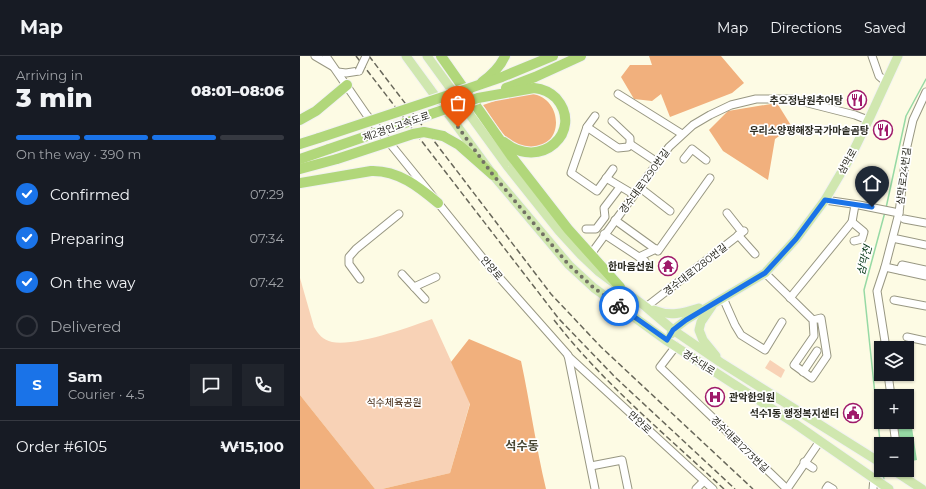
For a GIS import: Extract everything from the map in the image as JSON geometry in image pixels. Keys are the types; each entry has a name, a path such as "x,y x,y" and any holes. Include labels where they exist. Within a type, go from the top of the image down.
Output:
{"highway":[{"path":"441,56 496,134 568,230 620,287"},
{"path":"446,56 454,75"},
{"path":"470,88 494,72 505,56"},
{"name":"제2경인고속도로","path":"300,144 502,77 553,56"},
{"name":"제2경인고속도로","path":"300,159 478,98 535,77 581,56"},
{"path":"300,120 316,111 347,85"},
{"path":"478,98 530,88 539,88 553,95 562,108 564,120 562,132 554,144 543,151 534,153 519,150 509,146 496,134"},
{"path":"300,169 337,159 413,134 424,132 443,136 459,146 493,175"},
{"path":"300,183 371,171 380,171 404,179 419,188 438,203"}],"main road":[{"name":"경수대로","path":"406,56 493,175 569,265 594,288 667,340 820,441 889,489"},
{"name":"경수대로","path":"427,56 508,166 559,231 599,272 646,307 673,330 720,362 874,459"},
{"name":"삼막로","path":"667,340 673,330 686,320 765,273 796,239 825,200 851,156 898,56"},
{"path":"646,307 663,314 712,305"},
{"path":"712,305 701,322 699,330 703,340 720,362"},
{"path":"905,477 922,489"}],"street":[{"path":"315,56 332,66"},
{"path":"326,56 332,66"},
{"path":"347,85 359,71 366,56"},
{"path":"872,56 879,76 886,82"},
{"name":"안양로","path":"332,66 338,72 366,114 490,267 568,355 596,489"},
{"path":"338,72 346,73 359,71"},
{"name":"삼막로24번길","path":"825,200 899,213 907,146 913,120 923,107 926,92"},
{"path":"618,94 682,134"},
{"name":"경수대로1290번길","path":"591,254 633,194 669,147 682,134 710,115 731,106 756,99 792,99 855,115 868,120"},
{"path":"595,116 587,127 571,173 597,191 613,169"},
{"path":"612,121 630,138 630,144"},
{"path":"587,127 618,148 628,147 630,144"},
{"path":"630,144 657,162"},
{"path":"684,159 692,149 706,160"},
{"path":"606,178 633,194"},
{"path":"604,234 642,259 656,249 658,251 710,178"},
{"path":"586,229 596,229 605,217 604,208 620,187"},
{"path":"639,187 670,211"},
{"path":"790,298 852,222 855,205"},
{"path":"727,213 755,254"},
{"path":"885,341 877,291 899,213"},
{"path":"360,279 349,264 349,257 356,249 399,214"},
{"path":"904,219 926,223"},
{"path":"615,220 656,249"},
{"path":"852,222 864,232 862,239 854,241"},
{"name":"경수대로1280번길","path":"646,307 741,233"},
{"path":"897,239 926,245"},
{"path":"900,270 902,265 926,270"},
{"path":"885,267 926,276"},
{"path":"765,273 813,320 814,336 794,365 812,378 827,356 820,318 813,320"},
{"path":"402,274 426,299"},
{"path":"414,287 436,277"},
{"path":"723,298 741,335 765,350 782,322"},
{"path":"894,300 926,306"},
{"path":"814,336 823,334"},
{"path":"907,337 926,341"},
{"name":"경수대로1273번길","path":"676,346 660,367 787,489"},
{"path":"803,372 817,352"},
{"name":"만안로","path":"568,355 713,489"},
{"path":"787,489 804,462 820,441"},
{"path":"591,466 622,460 628,489"},
{"path":"804,462 813,468"},
{"path":"874,489 875,479"},
{"path":"696,489 704,481"},
{"path":"826,489 828,486 833,489"}],"green space":[{"name":"석수체육공원","path":"300,278 314,327 321,336 332,342 354,342 368,339 432,319 470,403 450,473 382,489 375,489 300,395"},
{"path":"770,360 785,370 781,378 765,368"}],"shaded area":[{"path":"649,56 721,56 744,83 732,93 670,117 661,94 652,101 634,99 621,77 630,65 652,65"},
{"path":"520,94 533,94 543,98 550,104 555,113 556,122 554,132 550,139 542,145 526,147 513,143 501,131 483,105"},
{"path":"777,103 792,127 775,139 768,180 723,151 709,130 728,111"},
{"path":"469,339 521,361 546,489 382,489 450,473 470,404 451,362"},
{"path":"300,395 375,489 300,489"},
{"path":"897,429 912,429 913,437 898,437"},
{"path":"914,441 917,460 914,461"}],"waterway":[{"name":"삼막천","path":"886,208 906,116 926,79"},
{"name":"삼막천","path":"880,437 864,290 885,212"},
{"name":"삼막천","path":"884,477 884,482"}],"railway":[{"path":"356,56 559,319 616,378 735,489"},
{"path":"369,56 551,294 601,347 753,489"},
{"path":"554,320 614,387 724,489"}],"way so far":[{"path":"458,127 493,175 569,265 594,288 619,306"}],"place":[{"name":"추오정남원추어탕","path":"857,100"},
{"name":"우리소양평해장국가마솥곰탕","path":"883,130"},
{"name":"한마음선원","path":"668,266"},
{"name":"관악한의원","path":"715,397"},
{"name":"석수1동 행정복지센터","path":"853,413"}],"district":[{"name":"석수동","path":"522,446"}],"route":[{"path":"619,306 667,340 673,330 686,320 765,273 796,239 825,200 872,207"}]}
